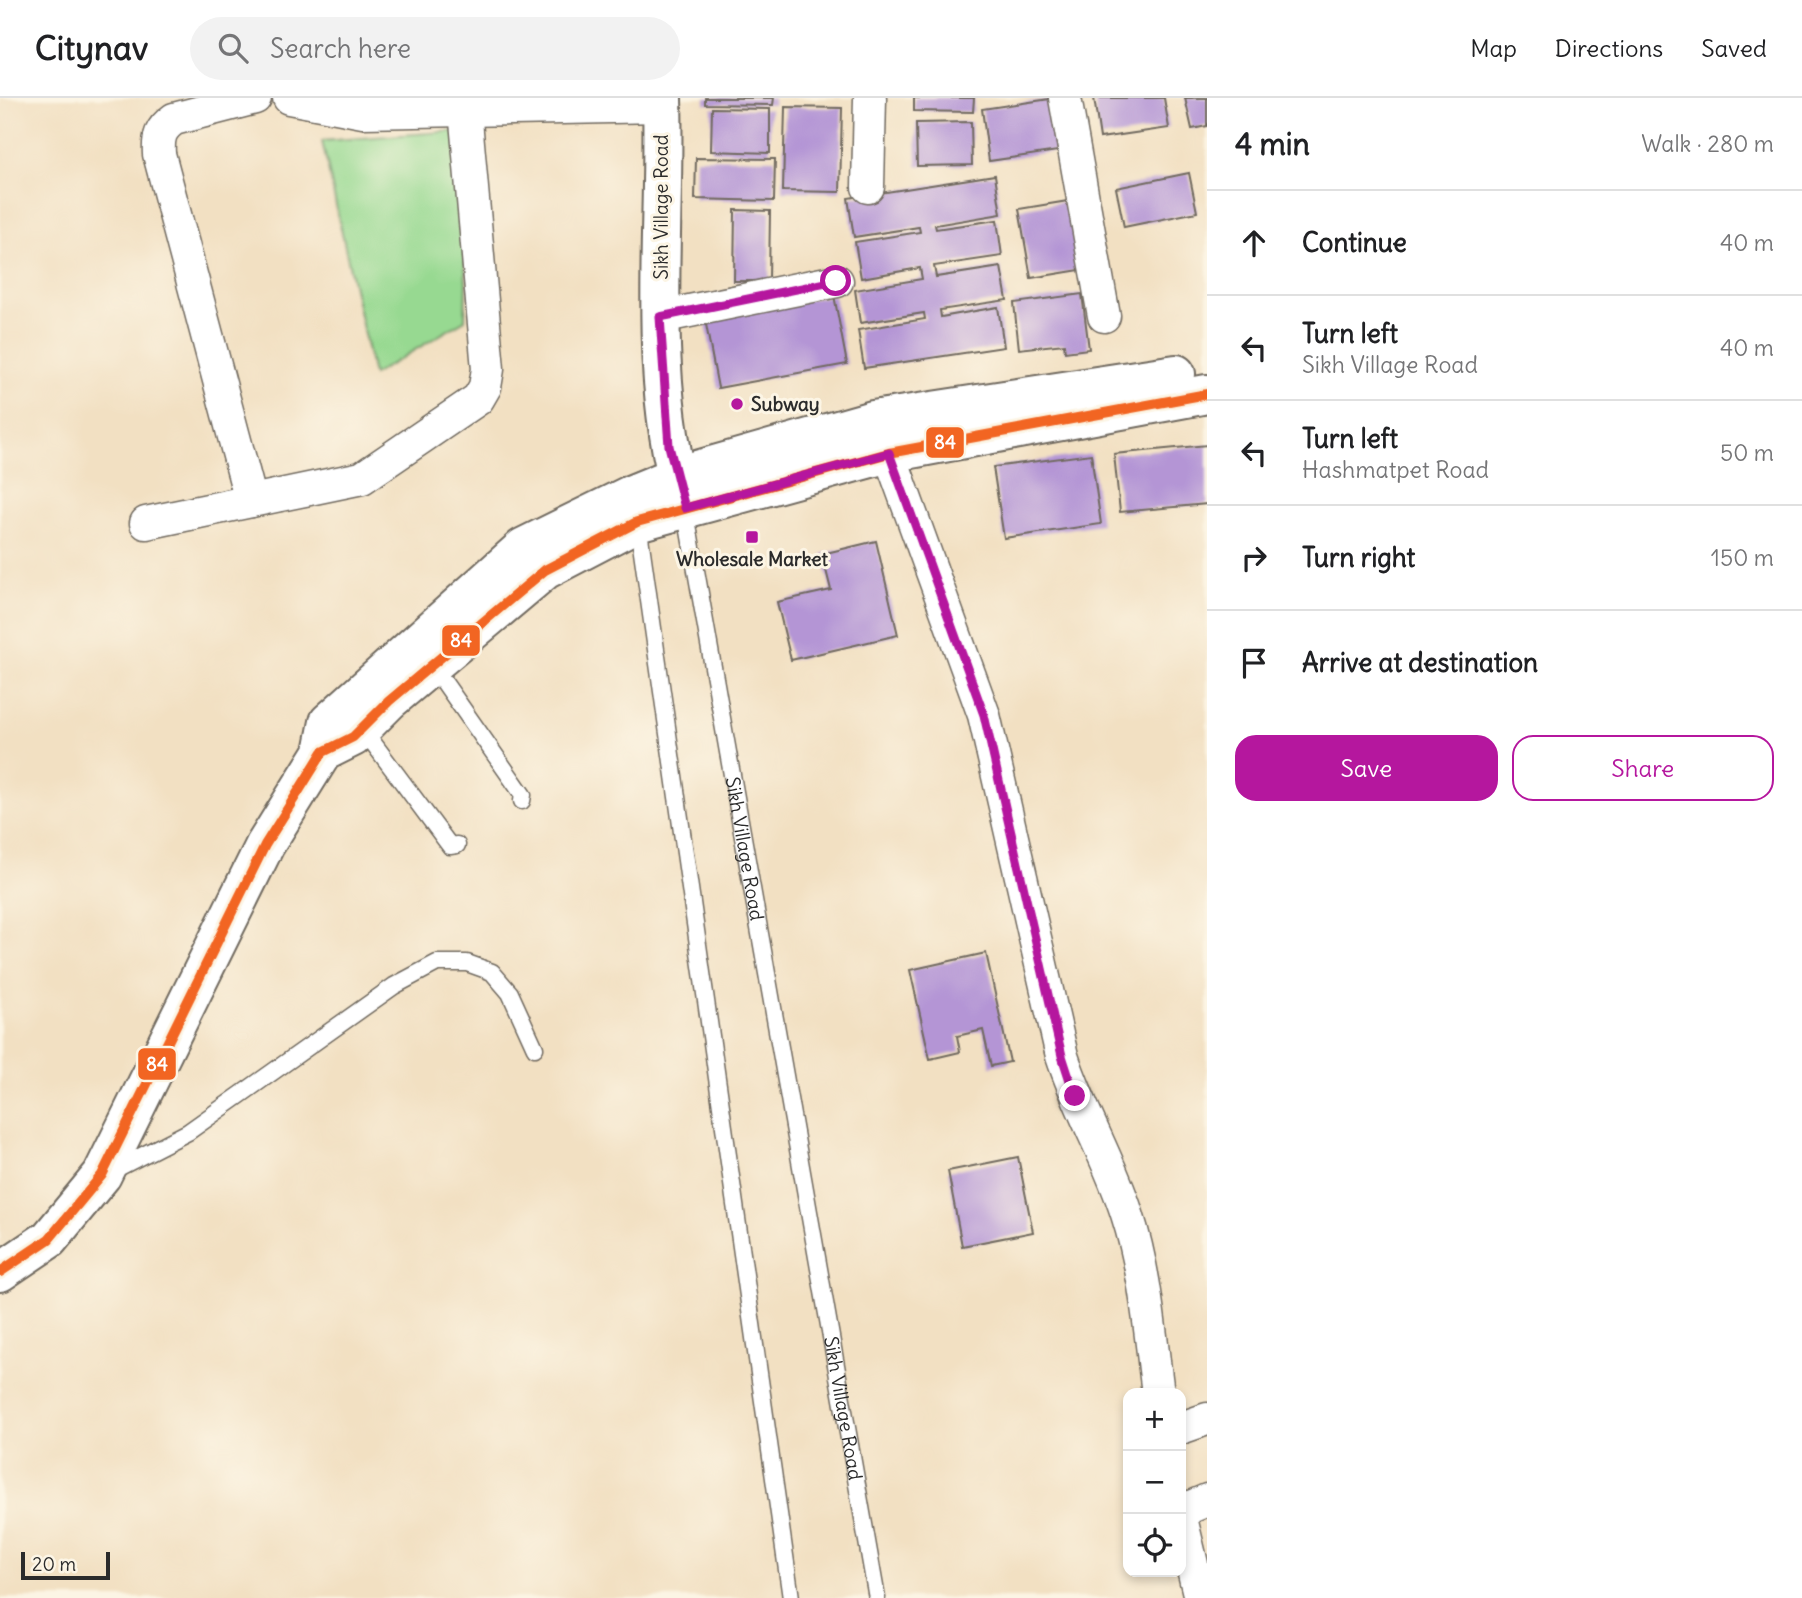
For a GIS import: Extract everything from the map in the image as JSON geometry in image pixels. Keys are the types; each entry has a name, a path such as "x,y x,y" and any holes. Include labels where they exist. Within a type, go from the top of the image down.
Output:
{"main road":[{"name":"Sikh Village Road","path":"662,102 660,317 669,446 680,492"},
{"path":"0,1272 49,1239 102,1175 265,845 323,752 329,722 524,547 873,420 1207,369"},
{"path":"680,492 1207,394"},
{"path":"323,752 353,737 432,665 545,570 634,508"}],"street":[{"path":"251,501 159,154 159,137 164,126 174,119 256,98"},
{"path":"289,98 363,112 465,104 662,102"},
{"path":"868,187 870,98"},
{"path":"1065,98 1104,316"},
{"path":"146,523 362,478 467,410 485,387 488,369 465,104"},
{"path":"660,317 836,281"},
{"path":"889,453 984,715 1062,1056 1075,1096 1126,1211 1138,1251 1157,1388"},
{"path":"1186,1426 1207,1419"},
{"path":"1186,1508 1207,1500"},
{"path":"1186,1539 1200,1598"}],"lane":[{"name":"Sikh Village Road","path":"680,492 877,1598"},
{"path":"634,508 791,1598"},
{"path":"432,665 523,795 522,800"},
{"path":"362,728 450,846 457,845"},
{"path":"102,1175 188,1132 394,986 437,963 467,962 492,972 510,993 536,1048"}],"green space":[{"path":"456,131 466,282 465,320 373,375 322,141"}],"building":[{"path":"705,98 774,98 773,105 705,104"},
{"path":"914,98 974,98 973,112 914,111"},
{"path":"1094,98 1164,98 1169,128 1100,138"},
{"path":"1185,98 1207,98 1207,126 1192,129"},
{"path":"1050,99 1058,151 989,161 982,109"},
{"path":"785,107 842,108 840,192 783,191"},
{"path":"712,108 770,109 770,153 711,151"},
{"path":"971,122 972,165 917,166 916,123"},
{"path":"696,158 775,159 774,201 695,199"},
{"path":"1189,173 1197,212 1124,227 1116,188"},
{"path":"995,175 1001,214 935,225 936,229 997,220 1002,256 934,266 936,277 1001,267 1007,300 940,310 941,317 998,307 1004,347 864,368 858,330 925,319 924,313 860,323 855,290 922,279 920,268 861,278 855,242 920,232 919,227 854,237 848,198"},
{"path":"1068,201 1080,270 1031,278 1019,209"},
{"path":"735,210 770,211 769,281 734,281"},
{"path":"1082,294 1089,349 1065,352 1064,344 1019,349 1014,303"},
{"path":"834,295 847,364 718,388 705,319"},
{"path":"1207,445 1207,504 1120,512 1114,454"},
{"path":"1091,454 1101,524 1004,538 993,467"},
{"path":"876,541 898,635 791,660 777,602 831,590 822,554"},
{"path":"986,953 1010,1062 991,1066 983,1030 957,1036 960,1052 930,1059 910,970"},
{"path":"1018,1157 1033,1232 962,1246 948,1171"}],"transit line":[{"name":"84","path":"0,1272 49,1239 102,1175 265,845 323,752 353,737 389,701 545,570 637,522 889,453 1207,394"}],"place":[{"name":"Subway","path":"737,404"},
{"name":"Wholesale Market","path":"752,537"}],"route":[{"path":"836,281 660,317 669,446 685,508 889,453 957,632 984,715 1062,1056 1075,1096"}]}
